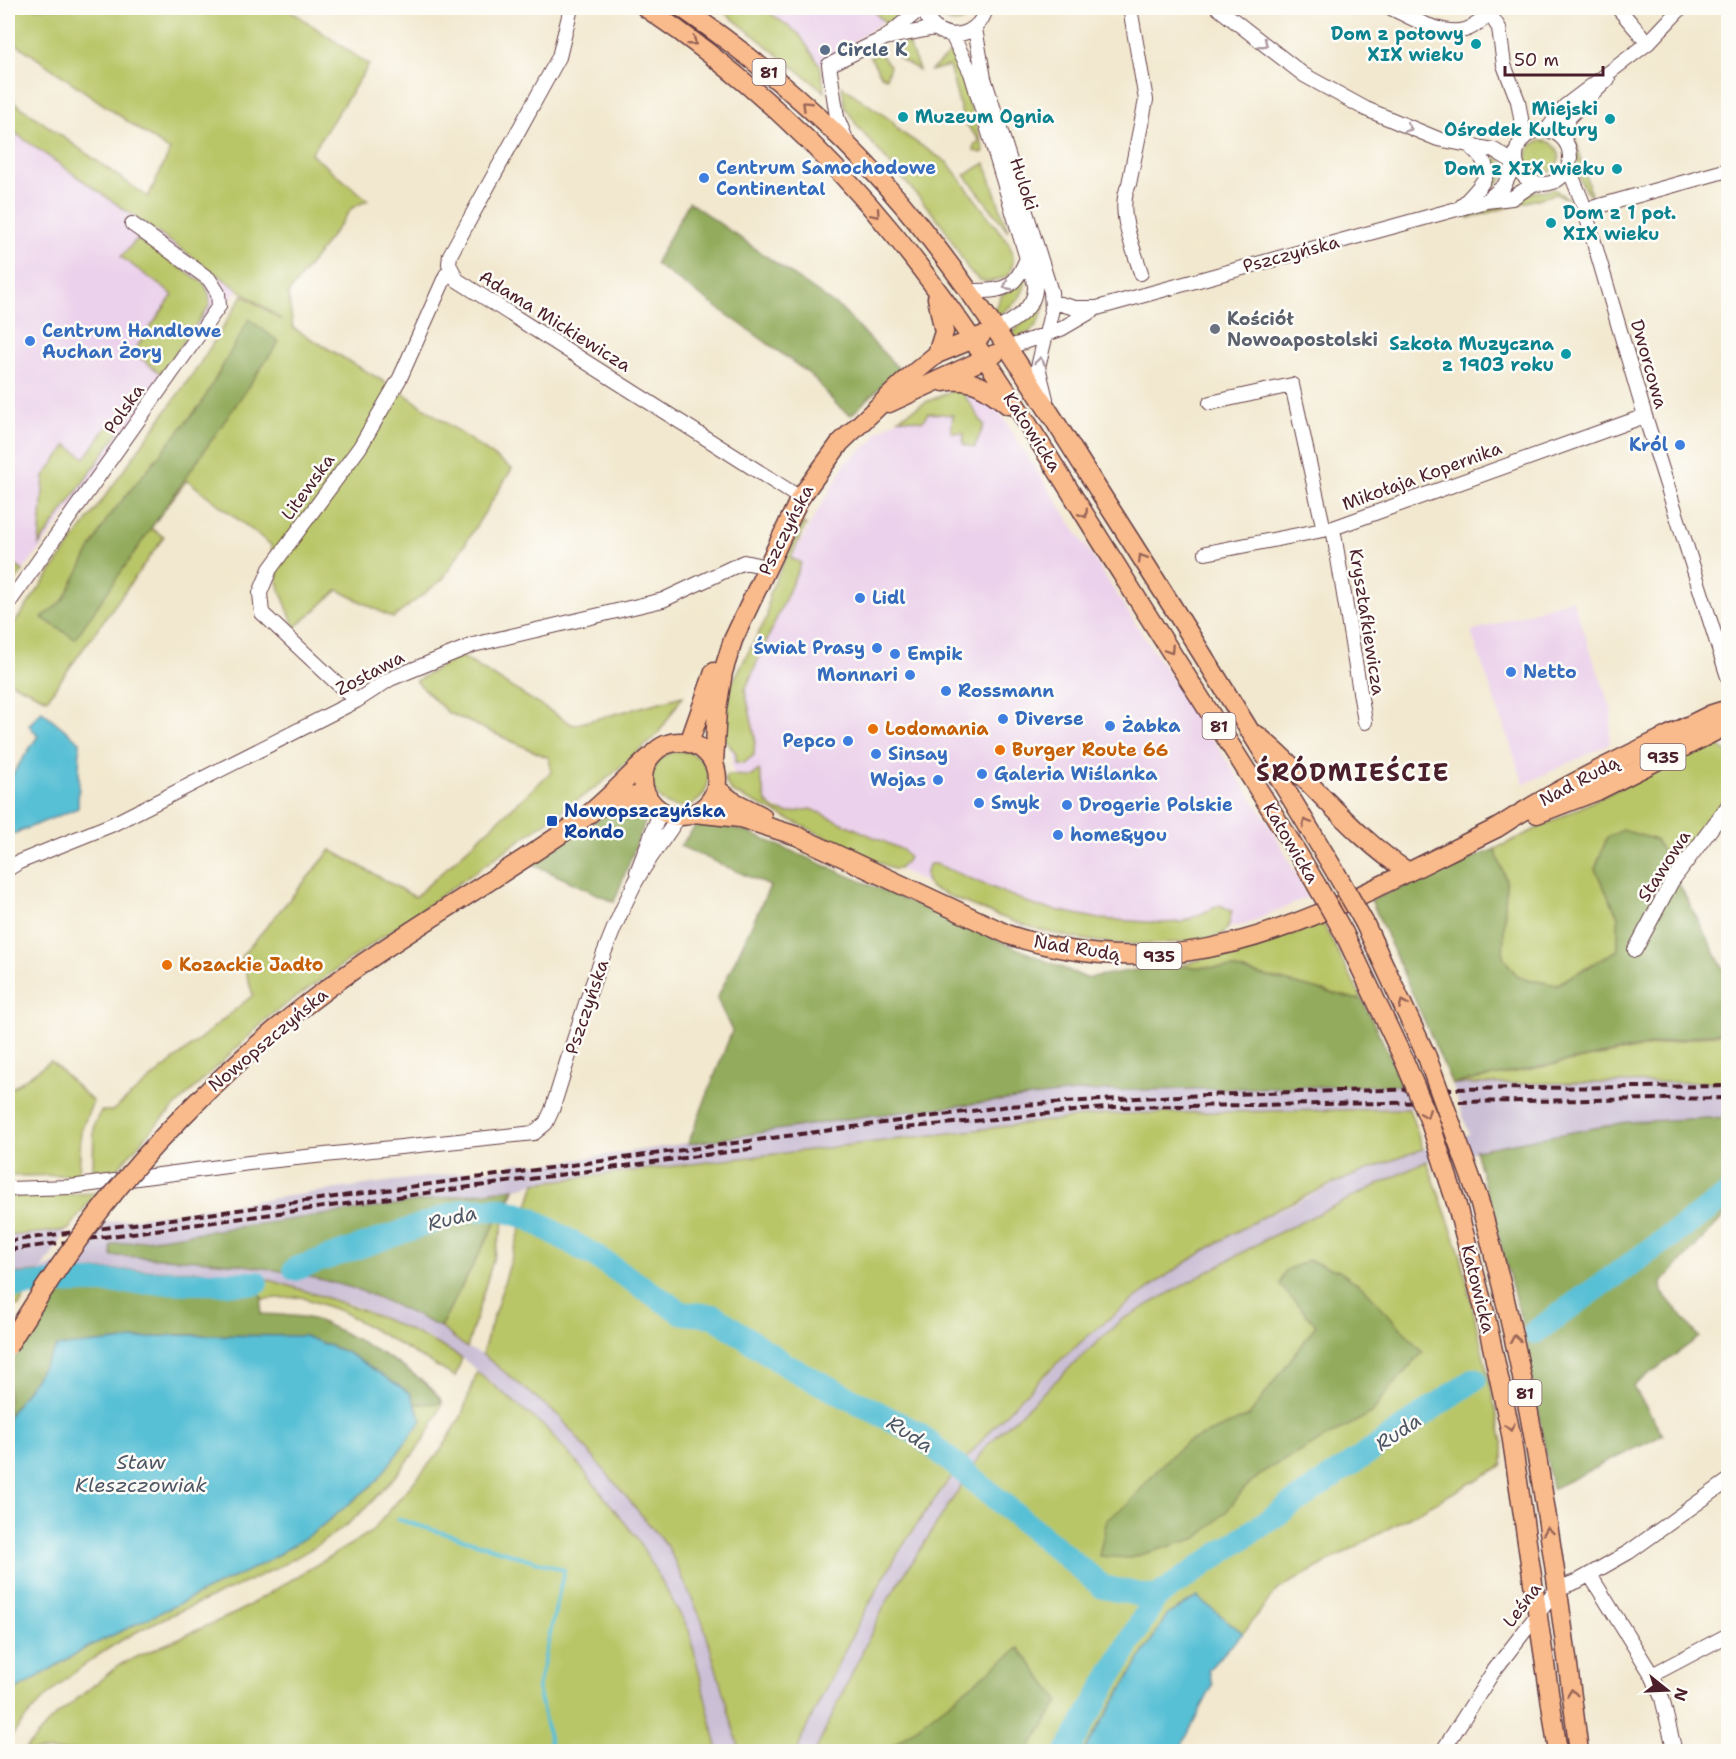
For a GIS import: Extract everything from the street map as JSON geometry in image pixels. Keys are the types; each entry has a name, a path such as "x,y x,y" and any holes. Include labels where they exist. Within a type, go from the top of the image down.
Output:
{"main road":[{"name":"Katowicka","path":"646,8 713,58 804,137 873,209 933,284 985,359 1236,753 1344,933 1404,1060 1430,1122 1484,1309 1512,1434 1558,1752"},
{"name":"Katowicka","path":"682,8 755,61 794,93 848,146 920,225 969,291 1053,418 1247,726 1364,922 1427,1057 1479,1200 1513,1328 1557,1589 1579,1752"},
{"path":"933,284 944,325 937,354"},
{"name":"Pszczyńska","path":"714,763 717,709 723,672 734,640 800,498 840,443 908,378 937,354 995,330"},
{"name":"Pszczyńska","path":"881,406 1007,348"},
{"path":"927,385 956,380 975,383 988,388 1021,416"},
{"name":"Pszczyńska","path":"689,743 715,669 734,640"},
{"name":"Nad Rudą","path":"686,814 740,818 797,836 1009,935 1041,945 1106,956 1169,956 1211,950 1255,938 1301,921 1497,828 1607,766 1712,714 1728,709"},
{"name":"Nad Rudą","path":"1497,828 1597,790 1728,725"},
{"path":"1247,726 1285,758 1379,850 1407,871"},
{"path":"647,795 644,775 651,756 668,744 689,743 702,749 714,763 716,788 709,802 686,814"},
{"name":"Nowopszczyńska","path":"598,808 614,788 651,756"},
{"name":"Nad Rudą","path":"716,788 731,800 776,822 797,836"},
{"name":"Nowopszczyńska","path":"8,1346 79,1238 113,1193 204,1093 251,1050 313,999 598,808 626,797 647,795"},
{"name":"935","path":"647,795 661,810 686,814"}],"street":[{"path":"452,269 450,255 559,57 572,8"},
{"path":"848,146 837,117 829,65 885,38 923,8 928,20 935,28 952,35 964,34 975,28 984,16 986,8"},
{"path":"1130,8 1146,100 1129,184 1124,195 1125,216 1141,273"},
{"path":"1218,8 1304,75 1366,109 1420,133 1472,148 1494,150 1515,163 1523,176 1535,183 1553,182 1562,176 1568,166 1569,151 1562,137 1547,130 1532,132 1524,136 1517,146 1515,163"},
{"path":"1391,8 1420,22 1452,32 1467,30 1488,11 1499,28 1504,65 1518,101 1524,136"},
{"path":"1618,8 1648,43"},
{"path":"1562,137 1569,117 1594,96 1616,70 1648,43 1682,8"},
{"path":"885,38 935,28"},
{"name":"Huloki","path":"975,28 984,78 1053,302"},
{"name":"Huloki","path":"952,35 971,73 1028,255 1035,285 1035,295 1018,316 995,330"},
{"path":"1547,130 1561,110 1587,87 1616,70"},
{"path":"1460,208 1483,182 1487,172 1484,159 1472,148"},
{"name":"Pszczyńska","path":"1485,201 1504,186 1515,163"},
{"name":"Dworcowa","path":"1568,166 1583,203 1645,416 1728,677"},
{"path":"1553,182 1583,203 1728,170"},
{"name":"Pszczyńska","path":"1053,302 1074,308 1097,308 1485,201 1512,198 1535,183"},
{"name":"Polska","path":"8,604 219,306 218,293 209,279 132,224"},
{"path":"969,291 994,291 1010,286 1021,274 1028,255"},
{"name":"Adama Mickiewicza","path":"452,269 457,280 800,498"},
{"name":"Litewska","path":"356,701 262,613 260,592 270,569 360,447 400,378 446,275 452,269"},
{"path":"1053,302 1038,367 1053,418"},
{"name":"Pszczyńska","path":"1007,348 1078,321 1097,308"},
{"name":"Krysztafkiewicza","path":"1210,403 1292,385 1329,529 1365,722"},
{"name":"Mikołaja Kopernika","path":"1206,553 1329,529 1645,416"},
{"name":"Zostawa","path":"8,869 19,862 111,825 356,701 390,679 473,645 663,600 744,562 767,567"},
{"name":"Stawowa","path":"1635,950 1672,881 1728,806"},
{"name":"Pszczyńska","path":"8,1189 70,1187 290,1158 525,1136 538,1131 552,1110 600,966 635,883 641,859 661,810"},
{"name":"Pszczyńska","path":"635,883 686,814"},
{"name":"Leśna","path":"1442,1752 1467,1710 1557,1589 1590,1575 1654,1536 1728,1481"},
{"path":"1590,1575 1652,1675 1662,1698 1675,1752"},
{"path":"1652,1675 1728,1635"}],"shaded area":[{"name":"Circle K","path":"763,8 902,8 820,65 790,28"},
{"path":"8,128 239,288 8,590"},
{"name":"Galeria Wiślanka","path":"957,389 977,393 993,402 1148,643 1270,825 1308,897 1247,924 1194,936 1063,934 1019,925 939,889 743,791 732,769 731,731 791,558 846,462 874,440 876,433 926,402"},
{"path":"1572,599 1612,711 1609,744 1524,784 1471,632"},
{"path":"1728,1082 1728,1117 1627,1122 1427,1161 1270,1237 987,1445 884,1606 815,1751 798,1752 802,1737 867,1604 929,1507 998,1421 1079,1344 1171,1271 1258,1220 1372,1167 1469,1134 1452,1084"},
{"path":"1404,1085 1413,1108 1107,1114 535,1183 514,1189 111,1245 266,1266 354,1288 440,1327 467,1348 482,1354 560,1417 668,1547 703,1623 740,1751 718,1751 689,1630 579,1465 545,1427 462,1358 427,1337 356,1306 256,1276 196,1271 99,1270 8,1274 8,1236 68,1230 41,1271 84,1249 103,1223 392,1181 509,1167 512,1177 511,1163 547,1164 867,1116 1057,1093 1155,1087"}],"green space":[{"path":"8,8 287,8 369,65 311,154 368,200 352,208 288,294 293,328 403,393 512,469 443,579 393,618 338,590 295,628 280,590 271,545 187,480 150,528 164,537 47,699 8,681 8,632 199,365 243,295 282,320 8,128 8,98 148,197 170,151 8,38"},
{"path":"719,8 763,8 799,34 820,65 825,92"},
{"path":"875,8 884,10 885,8 906,8 887,24 876,14"},
{"path":"935,8 973,8 965,19 954,23 943,19"},
{"path":"908,42 919,70 898,58 898,45"},
{"path":"879,52 890,66 886,78 881,75 870,57"},
{"path":"950,53 960,72 984,151 982,153 974,151 974,146 980,141 964,122 949,66 930,71"},
{"path":"842,86 892,121 899,131 948,163 1009,244 1013,260 1006,277 988,282 980,280 969,271 942,224 858,127 845,107"},
{"path":"1572,126 1591,195 1580,180 1576,150 1571,136"},
{"path":"1543,141 1554,146 1559,157 1554,168 1543,173 1532,168 1527,157 1532,146"},
{"path":"1488,154 1499,159 1506,167 1503,177 1492,189 1488,186 1493,169"},
{"path":"985,163 1008,231 965,175"},
{"path":"1554,189 1569,199 1555,194 1469,218 1468,215 1517,201 1533,192"},
{"path":"689,202 841,309 899,369 851,415 839,407 809,374 655,264"},
{"path":"137,239 204,283 209,294 210,305 161,374 133,352 173,295 121,257"},
{"path":"1026,277 1021,296 996,316 993,312 1001,296"},
{"path":"1045,292 1038,322 1028,333 1012,337 1016,329 1038,306"},
{"path":"249,319 279,342 75,639 42,618 63,600 107,519 201,404"},
{"path":"957,389 961,390 984,425 974,448 963,444 964,433 951,432 953,415 928,413 923,421 899,418 926,402"},
{"path":"111,421 121,429 39,545 44,476 67,445 85,458"},
{"path":"802,523 806,524 791,558 801,563 745,690 755,736 754,755 744,763 735,762 736,753 723,737 730,687 767,617 769,594"},
{"path":"8,560 23,571 8,590"},
{"path":"462,657 573,725 683,696 657,735 603,782 271,1015 158,1123 115,1171 93,1170 94,1124 101,1111 112,1111 253,995 241,957 331,850 415,897 551,772 549,758 447,712 416,681 452,660"},
{"path":"1713,743 1728,753 1728,794 1671,869 1656,840 1595,869 1618,916 1618,950 1556,985 1518,977 1503,957 1506,880 1495,849"},
{"path":"680,751 691,753 700,759 706,768 708,779 706,790 700,799 691,805 680,807 669,805 660,799 654,790 652,779 654,768 660,759 669,753"},
{"path":"759,770 766,802 775,810 788,813 811,809 903,850 909,858 899,869 893,869 732,792 724,780 727,775 751,776"},
{"path":"629,803 641,809 645,822 614,902 530,863 611,811"},
{"path":"699,822 745,831 1086,978 1159,966 1232,968 1362,999 1404,1085 1084,1091 867,1116 688,1144 732,1031 717,999 770,886 680,846"},
{"path":"1623,830 1656,840 1728,978 1728,1030 1452,1084 1371,900 1495,849 1506,880 1503,957 1518,977 1556,985 1618,950 1618,916 1595,869 1607,837"},
{"path":"930,864 936,864 1036,906 1100,919 1183,922 1220,905 1232,911 1228,927 1223,933 1205,940 1146,944 1082,940 992,914 931,888 926,876 926,870"},
{"path":"1322,922 1362,999 1232,968 1176,967"},
{"path":"1728,1030 1728,1082 1452,1084 1720,1033"},
{"path":"51,1061 93,1102 81,1130 79,1175 8,1176 8,1091"},
{"path":"1409,1109 1423,1149 1297,1199 1210,1247 1120,1310 1036,1383 998,1422 962,1464 910,1534 846,1648 802,1737 798,1751 740,1751 703,1623 668,1547 560,1417 482,1354 535,1183 1107,1114"},
{"path":"1728,1117 1728,1212 1661,1283 1662,1292 1699,1337 1633,1386 1663,1435 1552,1489 1523,1327 1475,1150 1627,1122"},
{"path":"1427,1161 1461,1256 1503,1442 1503,1465 1277,1590 1243,1633 1197,1597 1167,1615 1084,1751 815,1752 884,1606 987,1445 1121,1320 1270,1237"},
{"path":"514,1188 440,1327 363,1292 293,1273 173,1258 112,1256 111,1245"},
{"path":"514,1189 467,1348 440,1327"},
{"path":"96,1193 68,1230 8,1236 8,1197"},
{"path":"1308,1260 1339,1271 1365,1289 1423,1352 1389,1389 1372,1413 1266,1470 1244,1489 1226,1512 1198,1538 1130,1558 1099,1556 1107,1519 1128,1504 1165,1461 1187,1442 1249,1416 1316,1325 1280,1285 1285,1271"},
{"path":"196,1271 256,1276 262,1299 261,1314 312,1319 342,1332 404,1368 422,1381 442,1403 415,1404 406,1391 348,1353 304,1336 175,1335 57,1347 8,1417 8,1369 68,1272"},
{"path":"39,1272 19,1306 8,1306 8,1274"},
{"path":"256,1276 362,1310 412,1331 462,1358 455,1377 343,1312 301,1297 262,1299"},
{"path":"477,1372 545,1427 579,1465 637,1538 689,1630 718,1751 24,1751 52,1719 119,1665 238,1612 371,1532 441,1450 461,1417"},
{"path":"442,1403 430,1430 414,1453 381,1492 349,1523 321,1543 280,1566 148,1626 102,1652 60,1684 41,1702 8,1741 8,1695 82,1650 313,1533 377,1481 422,1420 415,1404"},
{"path":"1019,1648 1059,1701 1028,1751 886,1751"}],"water":[{"path":"42,711 80,742 78,808 13,834 8,828 8,781 38,736 29,725"},
{"name":"Staw Kleszczowiak","path":"175,1335 304,1336 348,1353 410,1393 422,1420 377,1481 313,1533 264,1563 82,1650 8,1695 8,1417 57,1347"},
{"path":"1197,1597 1243,1633 1208,1670 1213,1685 1179,1751 1084,1751 1167,1615"}],"waterway":[{"name":"Ruda","path":"1535,1332 1728,1195"},
{"name":"Ruda","path":"295,1269 466,1210 501,1209 529,1218 595,1256 682,1313 714,1316 787,1366 917,1433 1103,1587 1155,1598 1475,1379"},
{"name":"Ruda","path":"8,1287 70,1282 256,1283"},
{"path":"397,1519 564,1570 538,1688 552,1752"},
{"path":"1067,1752 1155,1598"}],"railway":[{"path":"8,1241 1009,1106 1279,1093 1728,1086"},
{"path":"893,1129 1115,1107 1728,1098"},
{"path":"8,1250 757,1148"}],"place":[{"name":"Dom z połowy XIX wieku","path":"1476,44"},
{"name":"Circle K","path":"825,50"},
{"name":"Muzeum Ognia","path":"903,117"},
{"name":"Miejski Ośrodek Kultury","path":"1610,119"},
{"name":"Dom z XIX wieku","path":"1617,169"},
{"name":"Centrum Samochodowe Continental","path":"704,178"},
{"name":"Dom z 1 poł. XIX wieku","path":"1551,223"},
{"name":"Kościół Nowoapostolski","path":"1215,329"},
{"name":"Centrum Handlowe Auchan Żory","path":"30,341"},
{"name":"Szkoła Muzyczna z 1903 roku","path":"1566,354"},
{"name":"Król","path":"1680,445"},
{"name":"Lidl","path":"860,598"},
{"name":"Świat Prasy","path":"877,648"},
{"name":"Empik","path":"895,654"},
{"name":"Netto","path":"1511,672"},
{"name":"Monnari","path":"910,675"},
{"name":"Rossmann","path":"946,691"},
{"name":"Diverse","path":"1003,719"},
{"name":"Żabka","path":"1110,726"},
{"name":"Lodomania","path":"873,729"},
{"name":"Pepco","path":"848,741"},
{"name":"Burger Route 66","path":"1000,750"},
{"name":"Sinsay","path":"876,754"},
{"name":"Galeria Wiślanka","path":"982,774"},
{"name":"Wojas","path":"938,780"},
{"name":"Smyk","path":"979,803"},
{"name":"Drogerie Polskie","path":"1067,805"},
{"name":"Nowopszczyńska Rondo","path":"552,821"},
{"name":"home&you","path":"1058,835"},
{"name":"Kozackie Jadło","path":"167,965"}],"district":[{"name":"ŚRÓDMIEŚCIE","path":"1353,773"}]}
